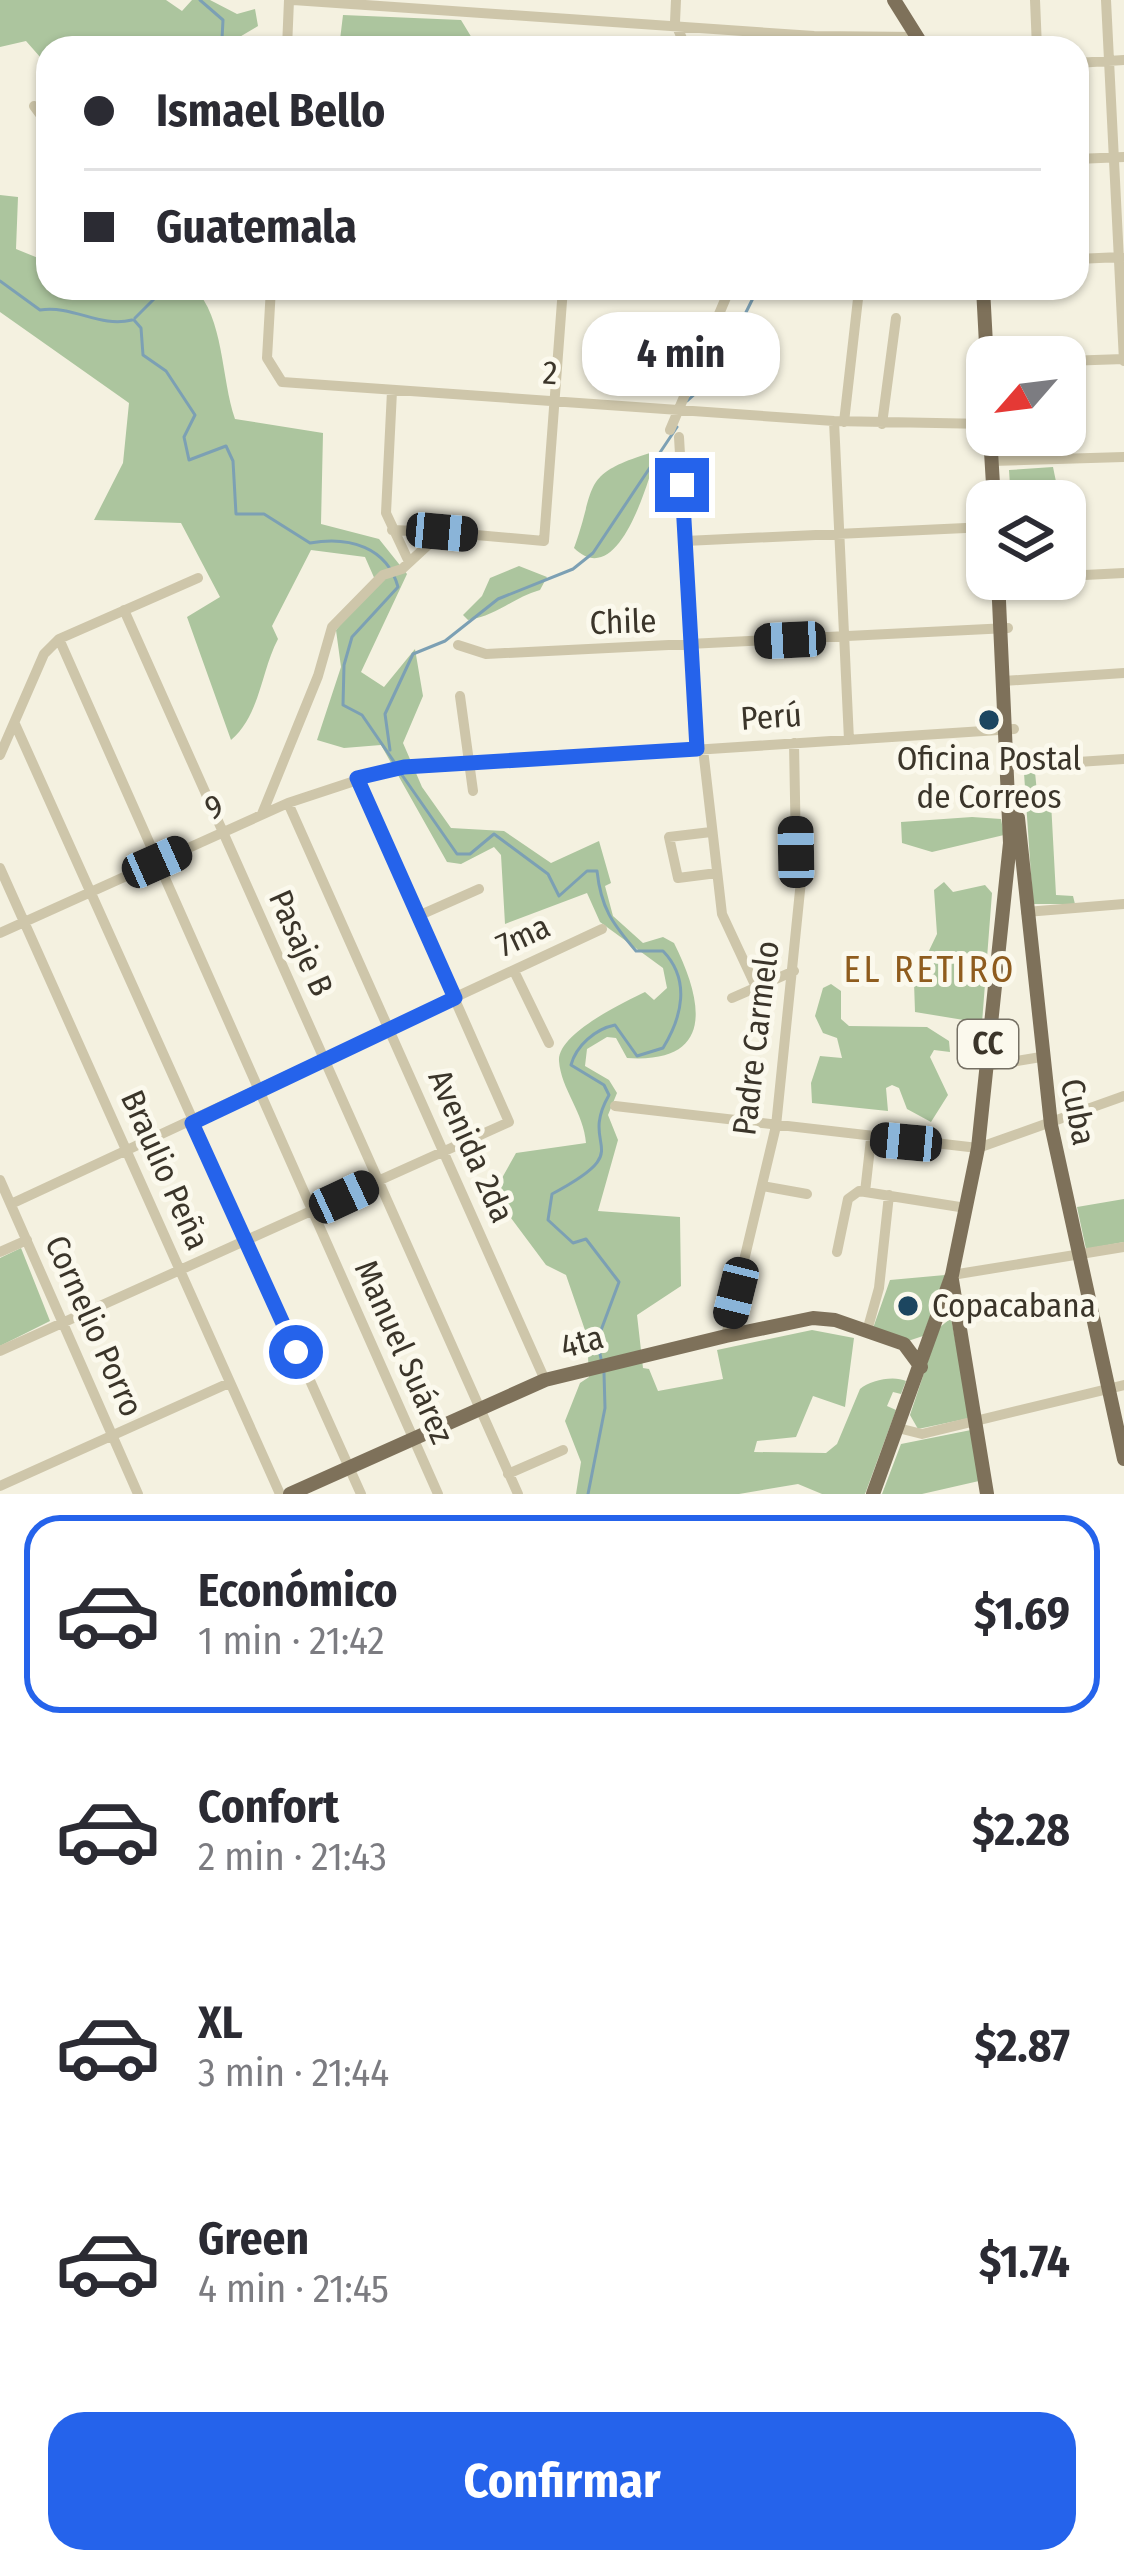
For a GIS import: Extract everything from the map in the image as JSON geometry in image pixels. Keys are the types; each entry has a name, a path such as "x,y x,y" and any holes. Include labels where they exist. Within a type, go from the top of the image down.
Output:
{"main road":[{"path":"892,1 912,36"},
{"path":"987,300 989,336"},
{"path":"995,456 996,480"},
{"name":"CC","path":"873,1494 952,1275 978,1148 1015,872 1002,600"},
{"name":"CC","path":"1005,730 1016,766"},
{"name":"Cuba","path":"1016,766 1020,842 1015,872 1026,912 1041,1058 1081,1254 1116,1386 1124,1459"},
{"path":"952,1275 986,1494"},
{"name":"4ta","path":"290,1494 545,1380 591,1366 813,1318 904,1344"},
{"path":"921,1367 904,1344 932,1334"}],"street":[{"path":"288,36 291,0 805,36"},
{"path":"676,0 682,36"},
{"path":"1035,0 1036,36"},
{"path":"1086,361 1124,360 1119,157 1106,0"},
{"path":"1089,63 1124,60"},
{"path":"1089,158 1119,157"},
{"path":"1089,258 1121,257"},
{"name":"2","path":"270,300 267,358 282,382 839,422 966,424"},
{"path":"392,530 544,541 562,300"},
{"path":"725,300 676,408 675,434 700,749 722,914 756,987"},
{"path":"849,740 839,422 857,300"},
{"path":"882,424 896,318"},
{"path":"392,391 386,513 409,562"},
{"path":"995,461 1124,457"},
{"path":"685,541 966,528"},
{"path":"262,814 318,676 332,627 442,532"},
{"path":"1086,575 1124,572"},
{"path":"0,755 44,654 59,639 198,578"},
{"name":"Pasaje B","path":"124,610 518,1494"},
{"name":"Chile","path":"458,645 486,654 1004,628"},
{"name":"Manuel Suárez","path":"59,639 438,1494"},
{"path":"1007,681 1124,673"},
{"path":"460,695 473,791"},
{"path":"15,724 361,1494"},
{"name":"Perú","path":"388,770 1005,730"},
{"name":"Padre Carmelo","path":"725,1336 776,1126 802,871 796,852 794,743"},
{"path":"1016,766 1124,759"},
{"name":"9","path":"0,933 288,803 388,770"},
{"path":"0,1351 508,1122 357,778"},
{"name":"Avenida 2da","path":"288,803 545,1380"},
{"path":"711,832 669,837 678,878 717,873"},
{"name":"Braulio Peña","path":"0,868 280,1494"},
{"path":"418,916 479,889"},
{"path":"1026,912 1124,904"},
{"name":"7ma","path":"11,1204 602,928"},
{"path":"732,998 794,970"},
{"path":"514,971 548,1043"},
{"path":"986,1066 1041,1058"},
{"path":"615,1106 978,1148 1124,1096"},
{"path":"865,1192 871,1139"},
{"name":"Cornelio Porro","path":"0,1180 138,1494"},
{"path":"762,1186 807,1194"},
{"path":"837,1252 848,1199 865,1192 966,1208"},
{"path":"867,1331 879,1288 889,1195"},
{"path":"0,1252 26,1240"},
{"path":"952,1275 1124,1247"},
{"path":"0,1486 230,1383"},
{"path":"898,1428 922,1434 1116,1386"},
{"path":"508,1474 563,1450"}],"green space":[{"path":"0,0 166,0 182,11 192,0 210,0 237,14 255,9 258,26 241,36 36,36 36,52 26,41 0,47"},
{"path":"343,15 461,20 471,36 340,36"},
{"path":"0,195 18,197 16,249 36,257 36,300 204,300 216,331 235,419 323,433 321,524 379,539 407,574 361,672 384,687 415,649 423,696 403,743 422,787 451,828 504,831 551,863 599,841 611,883 605,886 613,916 643,943 663,937 674,943 684,965 695,1006 689,1040 676,1051 656,1057 627,1058 616,1038 607,1037 587,1049 585,1066 609,1080 617,1093 608,1115 618,1140 598,1211 680,1217 681,1286 637,1315 643,1368 649,1369 658,1391 723,1379 717,1350 812,1330 854,1338 845,1407 813,1396 796,1437 757,1441 754,1452 826,1453 837,1444 860,1389 882,1379 906,1381 901,1394 893,1392 887,1406 896,1410 865,1494 822,1494 798,1484 739,1494 576,1494 581,1462 565,1421 580,1383 589,1377 587,1336 566,1275 546,1265 493,1194 516,1153 586,1143 561,1071 561,1051 580,1030 622,1003 645,992 654,1000 667,988 663,968 600,922 587,893 505,924 501,855 494,847 461,864 447,862 381,745 344,748 317,740 341,667 336,630 376,582 365,557 311,550 272,626 278,639 254,706 231,740 187,617 220,597 181,523 94,520 123,463 129,403 0,312"},
{"path":"650,453 656,456 646,489 617,545 604,556 590,558 574,548 589,496 601,476"},
{"path":"1053,467 1056,480 1010,480 1009,470"},
{"path":"519,566 547,577 540,590 478,618 468,620 463,615 482,596 490,578"},
{"path":"1035,772 1038,803 1051,802 1056,895 1073,896 1075,904 1033,904 1024,773"},
{"path":"1001,819 1004,835 932,852 902,843 901,822"},
{"path":"944,882 953,892 985,885 992,893 982,1023 915,1012 914,982 937,934 934,890"},
{"path":"831,984 841,991 841,1019 849,1026 927,1027 949,1041 950,1052 934,1050 930,1057 948,1095 931,1122 907,1109 899,1088 892,1085 886,1088 888,1111 812,1103 811,1083 820,1056 842,1058 837,1038 823,1033 815,1016 823,988"},
{"path":"1124,1199 1124,1242 1086,1249 1077,1207"},
{"path":"21,1248 50,1321 0,1346 0,1258"},
{"name":"Copacabana","path":"945,1275 923,1336 905,1342 872,1331 890,1280"},
{"path":"951,1318 970,1418 918,1429 910,1415 939,1328"},
{"path":"971,1430 979,1481 922,1494 882,1494 901,1444"}],"waterway":[{"path":"200,0 223,20 222,36"},
{"path":"0,281 40,310 132,320"},
{"path":"135,318 153,300"},
{"path":"687,401 714,377 752,300"},
{"path":"134,320 141,328 143,355 166,371 195,415 184,437 189,460 226,446 233,461 236,514 264,514 310,543 339,541 364,547 393,573 398,587 352,637 344,665 343,705 362,715 397,766"},
{"path":"390,750 385,714 413,654 445,641 498,599 573,569 593,553 677,427"},
{"path":"402,775 457,854 470,854 494,834 548,874 559,896 587,871 597,871 605,905 620,932 636,951 663,951 677,974 679,1011 663,1048 637,1056 615,1025 587,1039 571,1065 604,1085 609,1095 599,1127 602,1148 594,1167 552,1194 548,1220 573,1243 586,1239 619,1282 597,1341 602,1363"},
{"path":"588,1494 605,1408 604,1373"}],"place":[{"name":"Oficina Postal de Correos","path":"989,720"},
{"name":"Copacabana","path":"908,1306"}],"district":[{"name":"EL RETIRO","path":"930,970"}],"route":[{"path":"296,1352 192,1123 455,998 357,778 404,767 697,749 682,485"}]}
